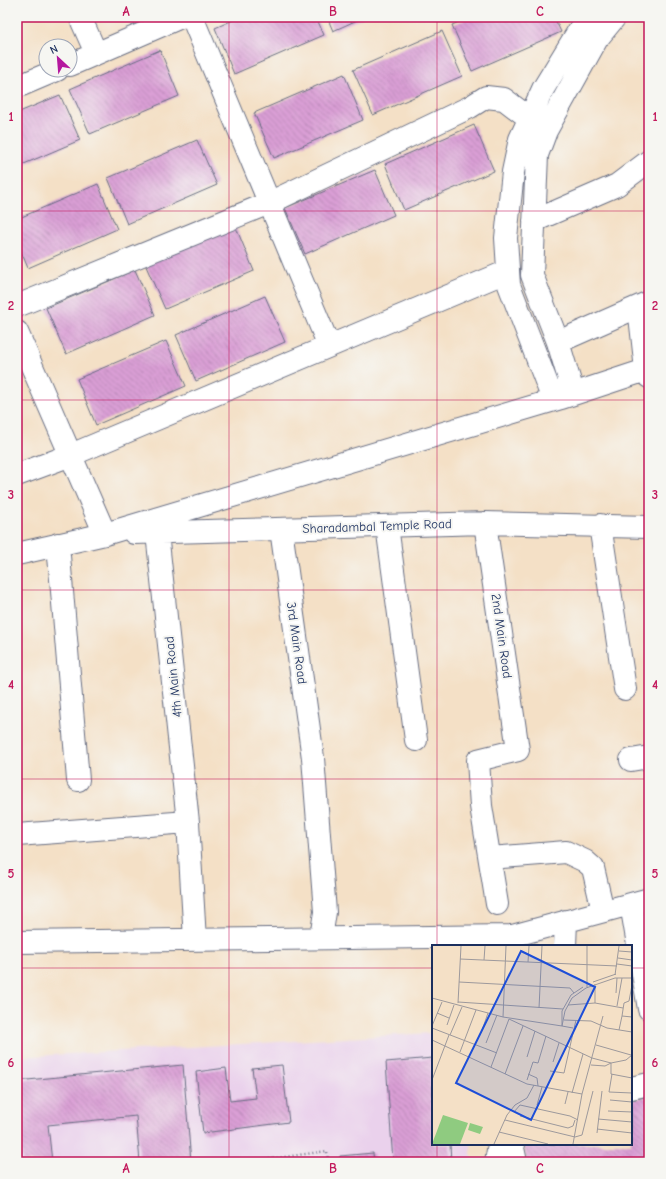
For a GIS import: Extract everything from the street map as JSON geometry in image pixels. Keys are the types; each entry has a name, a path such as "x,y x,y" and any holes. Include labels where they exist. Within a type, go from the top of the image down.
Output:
{"street":[{"path":"80,17 96,54"},
{"path":"78,61 181,17"},
{"path":"192,17 329,346"},
{"path":"586,18 609,25 597,39 546,131 537,155 532,275 558,342 570,382 562,398 549,389 508,284 506,238 513,172 520,139 542,90 586,18"},
{"path":"17,87 38,78"},
{"path":"17,306 269,203 470,107 486,97 504,99 529,118"},
{"path":"534,221 617,185 649,160"},
{"path":"17,475 70,455 508,272"},
{"path":"17,554 105,534 647,374 644,304 558,342"},
{"path":"17,332 105,534"},
{"name":"Sharadambal Temple Road","path":"105,534 486,523 649,527"},
{"name":"2nd Main Road","path":"486,523 518,750 478,760 481,806 490,858"},
{"path":"600,525 625,689"},
{"path":"387,526 416,740"},
{"name":"3rd Main Road","path":"281,529 313,758 325,912 321,938"},
{"name":"4th Main Road","path":"157,533 188,822 195,940"},
{"path":"58,544 78,780"},
{"path":"17,835 188,822"},
{"path":"498,904 490,858 566,852 585,861 593,868 603,911"},
{"path":"17,942 512,936 640,902 649,1009"},
{"path":"565,945 566,921"},
{"path":"632,1088 649,1084"},
{"path":"496,1162 499,1145"},
{"path":"514,1145 516,1162"}],"path":[{"path":"249,1162 327,1151 328,1162"}],"shaded area":[{"path":"432,1033 432,1145 471,1145 471,1162 17,1162 17,1057"}],"building":[{"path":"240,17 316,17 324,35 234,74 215,28"},
{"path":"327,17 364,17 333,31"},
{"path":"471,17 554,17 561,32 472,71 452,25"},
{"path":"442,31 462,76 373,115 353,70"},
{"path":"160,50 179,96 90,134 70,89"},
{"path":"344,74 363,120 274,158 254,113"},
{"path":"60,95 80,140 17,167 17,113"},
{"path":"474,125 494,171 404,210 385,164"},
{"path":"197,140 217,185 127,224 108,178"},
{"path":"375,170 394,215 305,254 285,208"},
{"path":"98,184 117,229 28,268 17,242 17,219"},
{"path":"235,225 254,271 165,309 145,264"},
{"path":"135,270 155,315 66,354 46,308"},
{"path":"265,296 285,342 196,381 176,335"},
{"path":"166,341 186,386 96,425 77,379"},
{"path":"432,1058 432,1145 450,1145 451,1162 393,1162 386,1062"},
{"path":"183,1065 191,1162 140,1162 136,1116 48,1125 52,1162 22,1162 17,1102 17,1081"},
{"path":"282,1065 289,1122 203,1133 196,1072 226,1068 230,1101 256,1098 252,1068"},
{"path":"649,1096 649,1162 526,1162 524,1145 632,1145 632,1100"},
{"path":"373,1153 374,1162 340,1162 340,1156"}]}
